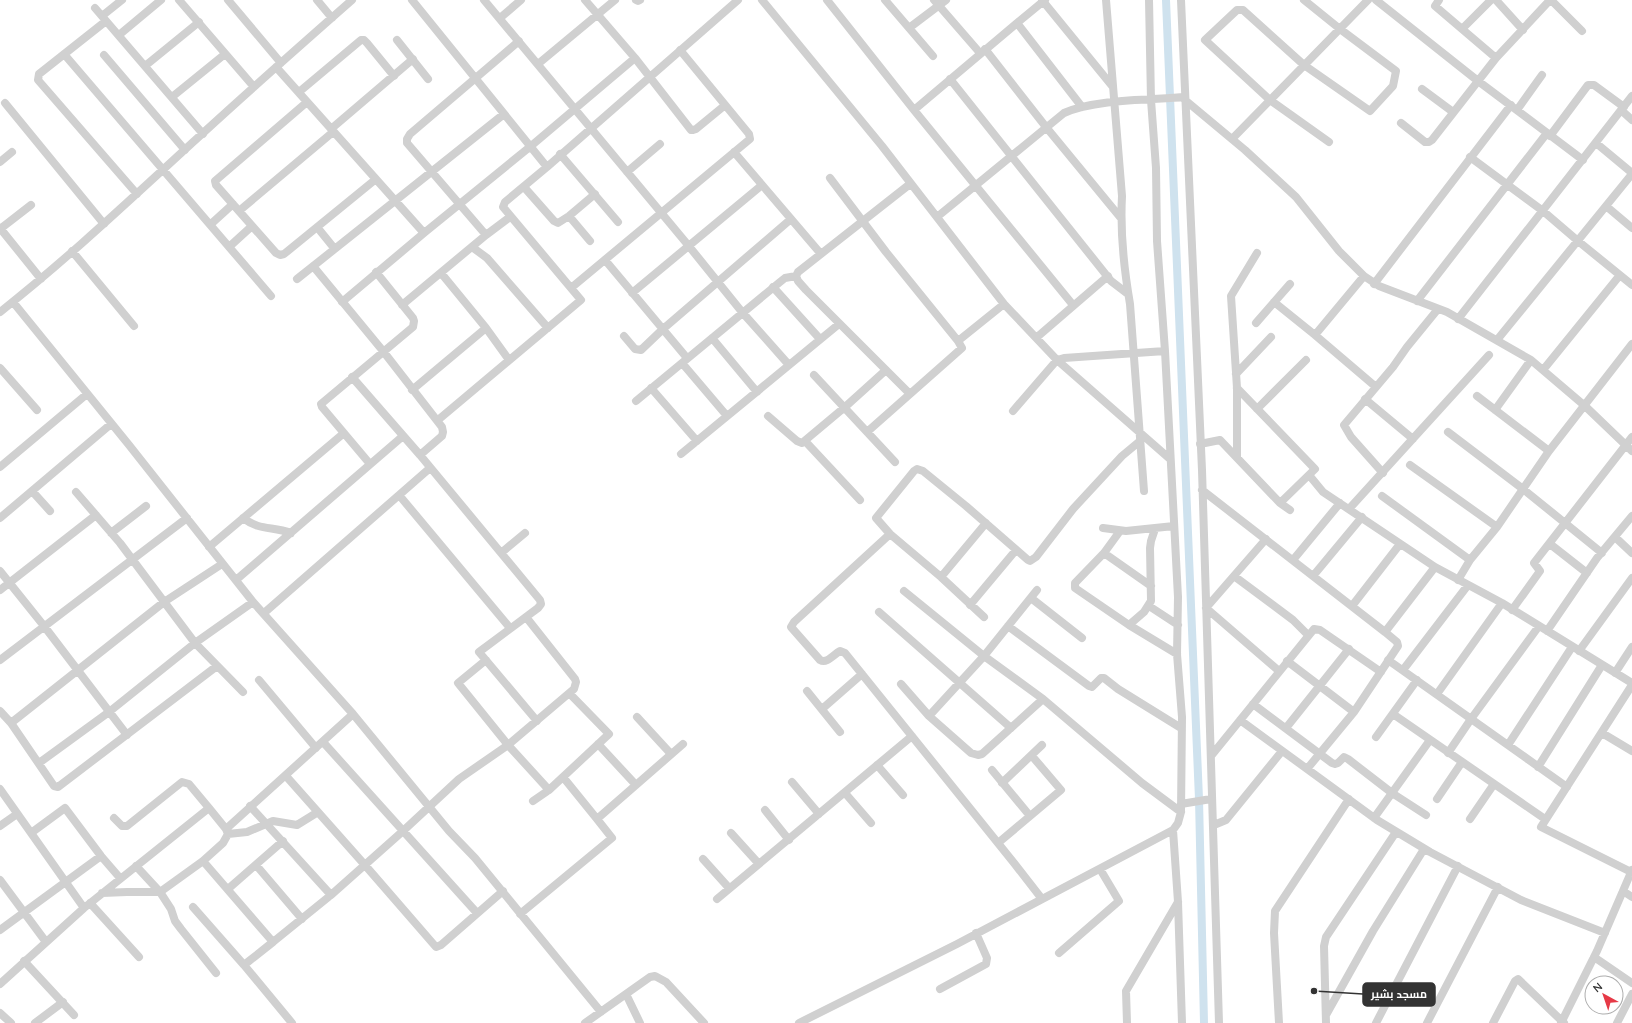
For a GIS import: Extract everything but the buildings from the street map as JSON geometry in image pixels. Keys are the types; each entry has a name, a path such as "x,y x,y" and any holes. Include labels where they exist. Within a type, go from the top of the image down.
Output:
{"street":[{"path":"122,0 104,19 39,74 38,80 137,194"},
{"path":"119,35 161,0"},
{"path":"179,0 254,87"},
{"path":"228,0 307,102 424,233"},
{"path":"317,0 332,18"},
{"path":"0,312 41,279 104,224 184,150 352,0"},
{"path":"412,0 547,166"},
{"path":"484,0 575,108 742,312 789,365"},
{"path":"500,18 522,0"},
{"path":"586,0 635,58 648,77 688,127 693,130 724,106"},
{"path":"538,64 615,0"},
{"path":"636,0 640,0"},
{"path":"438,420 581,300 510,217 503,205 590,127 738,0"},
{"path":"762,0 937,217 1004,304 1057,360 1140,437 1170,459"},
{"path":"827,0 1072,305"},
{"path":"885,0 933,56"},
{"path":"909,28 936,3 946,0"},
{"path":"1106,0 1122,196 1120,217 1128,294 1144,491"},
{"path":"799,1023 1042,899 1173,830 1178,823 1184,807 1177,654 1178,596 1165,351 1157,241 1156,168 1151,100 1149,0"},
{"path":"1181,0 1202,490 1211,756 1209,800 1214,826 1219,1023"},
{"path":"1304,0 1340,29 1396,70 1393,86 1370,112 1304,65 1243,10 1236,10 1205,40 1270,100 1328,142"},
{"path":"1232,139 1368,0"},
{"path":"1376,0 1478,81 1583,160"},
{"path":"1439,0 1435,6 1496,58"},
{"path":"1462,29 1491,0"},
{"path":"1496,0 1523,30"},
{"path":"1401,123 1425,142 1429,142 1496,58 1551,0 1582,31"},
{"path":"914,110 1043,1 1113,87"},
{"path":"936,3 983,51 1120,217"},
{"path":"95,8 203,134"},
{"path":"145,66 198,22"},
{"path":"1017,23 1082,107"},
{"path":"299,92 361,40 364,40 367,43 394,76"},
{"path":"396,40 428,79"},
{"path":"486,235 407,143 407,139 410,134 519,41"},
{"path":"571,288 748,141 750,136 724,106 680,50"},
{"path":"64,54 164,169 271,296"},
{"path":"172,97 225,54"},
{"path":"104,55 184,150"},
{"path":"342,302 376,272 531,146 635,58"},
{"path":"239,211 413,59"},
{"path":"1374,284 1470,157 1542,75"},
{"path":"950,79 1108,276 1128,294"},
{"path":"1417,301 1508,184 1588,85 1594,85 1623,108 1632,120"},
{"path":"1422,90 1452,112"},
{"path":"1458,319 1544,211 1632,96"},
{"path":"937,217 1064,113 1082,107 1114,103 1174,98 1185,99 1296,197 1339,251 1374,284 1438,309 1531,360 1629,448"},
{"path":"307,102 216,178 215,181 216,186 276,253 280,255 284,254 376,179"},
{"path":"5,103 104,224"},
{"path":"297,279 504,114"},
{"path":"1497,340 1632,174 1596,143"},
{"path":"627,172 660,144"},
{"path":"0,162 12,152"},
{"path":"734,152 821,254"},
{"path":"560,154 618,222"},
{"path":"1470,157 1544,211 1632,285"},
{"path":"830,178 962,348 961,351 867,432"},
{"path":"636,401 773,287 786,278 796,276 798,272 910,184"},
{"path":"632,293 762,185"},
{"path":"524,187 556,223 560,223 595,194"},
{"path":"211,224 233,204"},
{"path":"31,205 0,228 41,279"},
{"path":"1606,206 1632,228"},
{"path":"569,216 590,241"},
{"path":"402,305 486,235 510,217"},
{"path":"624,336 635,349 641,350 662,329 790,219"},
{"path":"229,247 252,226"},
{"path":"317,227 334,248"},
{"path":"472,247 487,258 548,328"},
{"path":"72,251 134,326"},
{"path":"1237,457 1237,388 1230,296 1257,253"},
{"path":"605,260 662,329 727,416"},
{"path":"313,266 383,351 442,427 442,436 420,454"},
{"path":"370,464 321,404 413,327 413,318 376,272"},
{"path":"441,273 486,328 509,360"},
{"path":"1543,370 1620,275"},
{"path":"796,276 798,281 839,324 910,394"},
{"path":"1036,338 1072,305 1108,276"},
{"path":"1315,335 1364,276"},
{"path":"1256,323 1290,284"},
{"path":"773,287 820,339"},
{"path":"13,302 222,564 353,714 449,831 475,858 503,891 520,914 601,1012"},
{"path":"1274,302 1376,387"},
{"path":"958,341 1004,304"},
{"path":"1383,473 1351,437 1344,425 1438,309"},
{"path":"681,454 839,324"},
{"path":"412,390 486,328"},
{"path":"1236,374 1271,337"},
{"path":"712,338 757,392"},
{"path":"1458,580 1470,560 1497,527 1549,451 1631,347"},
{"path":"1013,411 1057,360 1165,351"},
{"path":"1349,509 1489,355"},
{"path":"1257,409 1306,360"},
{"path":"1495,410 1531,360"},
{"path":"0,368 37,410"},
{"path":"768,416 802,443 845,408 886,370"},
{"path":"814,375 895,462"},
{"path":"352,377 402,436 420,454 541,602 538,608 479,652 537,721"},
{"path":"651,388 697,441"},
{"path":"1237,388 1315,469 1280,503"},
{"path":"0,467 87,394"},
{"path":"1477,396 1549,451"},
{"path":"1365,399 1413,439"},
{"path":"0,518 111,424"},
{"path":"1448,432 1523,489 1602,553"},
{"path":"209,547 344,433"},
{"path":"236,580 402,436"},
{"path":"984,617 941,576 890,534 877,520 876,516 917,469 923,471 1028,560 1032,560 1036,558 1073,509 1140,437"},
{"path":"1512,610 1540,570 1534,563 1629,448 1632,437"},
{"path":"1200,444 1220,440 1280,503 1290,510"},
{"path":"805,441 860,500"},
{"path":"1410,465 1497,527"},
{"path":"264,613 430,468"},
{"path":"1309,475 1323,492 1435,567 1502,603 1632,684 1541,827 1632,871 1605,933 1563,1022 1518,979 1515,981 1493,1023"},
{"path":"1202,490 1399,644 1354,712 1307,769"},
{"path":"32,491 50,511"},
{"path":"76,492 111,533 195,643 243,692"},
{"path":"399,495 510,628"},
{"path":"1382,496 1470,560"},
{"path":"1293,560 1340,503"},
{"path":"111,533 146,506"},
{"path":"0,590 96,515"},
{"path":"1547,631 1587,573 1632,516"},
{"path":"1313,576 1362,517"},
{"path":"0,660 186,518"},
{"path":"243,518 252,525 290,533"},
{"path":"941,576 986,523"},
{"path":"1103,528 1126,531 1174,526"},
{"path":"1129,625 1149,606 1151,596 1150,548 1155,529"},
{"path":"1120,531 1104,553 1075,583 1075,588 1129,625 1177,654"},
{"path":"501,553 525,534"},
{"path":"890,534 792,624 792,630 820,660 826,661 843,651 1042,899"},
{"path":"1615,537 1632,552"},
{"path":"1206,608 1266,539"},
{"path":"1352,606 1400,544"},
{"path":"1550,544 1587,573"},
{"path":"970,605 1016,550"},
{"path":"1104,553 1151,586"},
{"path":"11,723 164,602 222,564"},
{"path":"1385,632 1435,567"},
{"path":"0,571 127,735"},
{"path":"1234,576 1293,620 1308,635"},
{"path":"1508,746 1575,649 1632,578"},
{"path":"1403,670 1468,585"},
{"path":"929,716 984,656 1038,590"},
{"path":"904,591 984,656 1043,699 1142,783 1184,807 1209,800"},
{"path":"1031,598 1082,638"},
{"path":"39,762 109,712 195,643 254,602"},
{"path":"1436,694 1502,603"},
{"path":"1149,606 1178,625"},
{"path":"1206,608 1279,671"},
{"path":"879,612 1011,728"},
{"path":"244,966 331,895 364,864 430,807 459,779 508,744 570,694 576,685 575,679 526,617"},
{"path":"1008,626 1089,686 1092,687 1101,678 1104,678 1118,689 1181,728"},
{"path":"1448,753 1539,626"},
{"path":"1211,756 1314,629 1320,630 1381,672"},
{"path":"1615,673 1632,647"},
{"path":"1286,728 1349,649"},
{"path":"486,660 458,683 548,790"},
{"path":"1388,660 1567,787"},
{"path":"1287,661 1354,712"},
{"path":"1538,767 1602,665"},
{"path":"0,711 11,723 54,786 58,787 217,666"},
{"path":"822,709 862,674"},
{"path":"259,680 316,748"},
{"path":"1376,737 1417,680"},
{"path":"901,684 929,716 971,753 978,755 1043,699"},
{"path":"808,691 840,732"},
{"path":"533,801 563,777 609,734 570,694"},
{"path":"1253,704 1335,764 1344,757 1348,758 1392,793 1426,814"},
{"path":"102,893 160,892 203,861 223,843 227,831 250,806 286,776 353,714"},
{"path":"1393,714 1545,819"},
{"path":"637,717 671,754"},
{"path":"1240,720 1374,818 1424,849 1536,906 1605,933"},
{"path":"1602,733 1632,751"},
{"path":"717,899 912,736"},
{"path":"1374,818 1430,740"},
{"path":"323,742 477,913"},
{"path":"598,744 636,785"},
{"path":"597,819 683,744"},
{"path":"1002,784 1042,745"},
{"path":"1214,826 1226,820 1282,751"},
{"path":"998,843 1060,790 1032,756"},
{"path":"1437,799 1462,762"},
{"path":"877,765 903,795"},
{"path":"992,770 1002,784 1030,816"},
{"path":"286,776 436,947 441,945 503,891"},
{"path":"520,914 612,838 563,777"},
{"path":"114,818 122,826 128,826 182,782 188,784 227,831 247,832 266,823 278,821 297,825 318,812"},
{"path":"792,782 819,814"},
{"path":"1470,819 1494,784"},
{"path":"0,789 66,881 87,905 139,957"},
{"path":"845,793 871,823"},
{"path":"1279,1023 1274,933 1275,911 1349,799"},
{"path":"250,806 331,895"},
{"path":"31,833 65,808 101,856 120,878"},
{"path":"0,984 87,905 209,808"},
{"path":"765,810 789,840"},
{"path":"0,826 17,814"},
{"path":"1173,830 1178,902 1182,1023"},
{"path":"1326,1020 1324,946 1326,936 1396,832"},
{"path":"731,833 759,864"},
{"path":"228,889 283,842"},
{"path":"1326,1020 1373,931 1424,849"},
{"path":"0,930 101,856"},
{"path":"703,859 729,888"},
{"path":"203,861 273,942"},
{"path":"256,865 302,919"},
{"path":"136,866 160,892 171,909 175,921 216,973"},
{"path":"1376,1023 1458,866"},
{"path":"1059,953 1119,901 1100,869"},
{"path":"0,880 46,942"},
{"path":"1427,1023 1498,886"},
{"path":"1623,891 1632,897"},
{"path":"1127,1023 1126,991 1178,902"},
{"path":"193,907 292,1023"},
{"path":"940,990 986,964 987,958 976,933"},
{"path":"1594,957 1632,982"},
{"path":"24,961 74,1015"},
{"path":"585,1023 626,994 655,976 660,977 666,982 704,1023"},
{"path":"626,994 640,1023"},
{"path":"1617,1023 1632,994"},
{"path":"35,1023 63,1002"},
{"path":"0,1014 11,1023"}],"waterway":[{"path":"1166,0 1199,799 1204,1023"}],"place":[{"name":"مسجد بشیر","path":"1314,991"}]}
